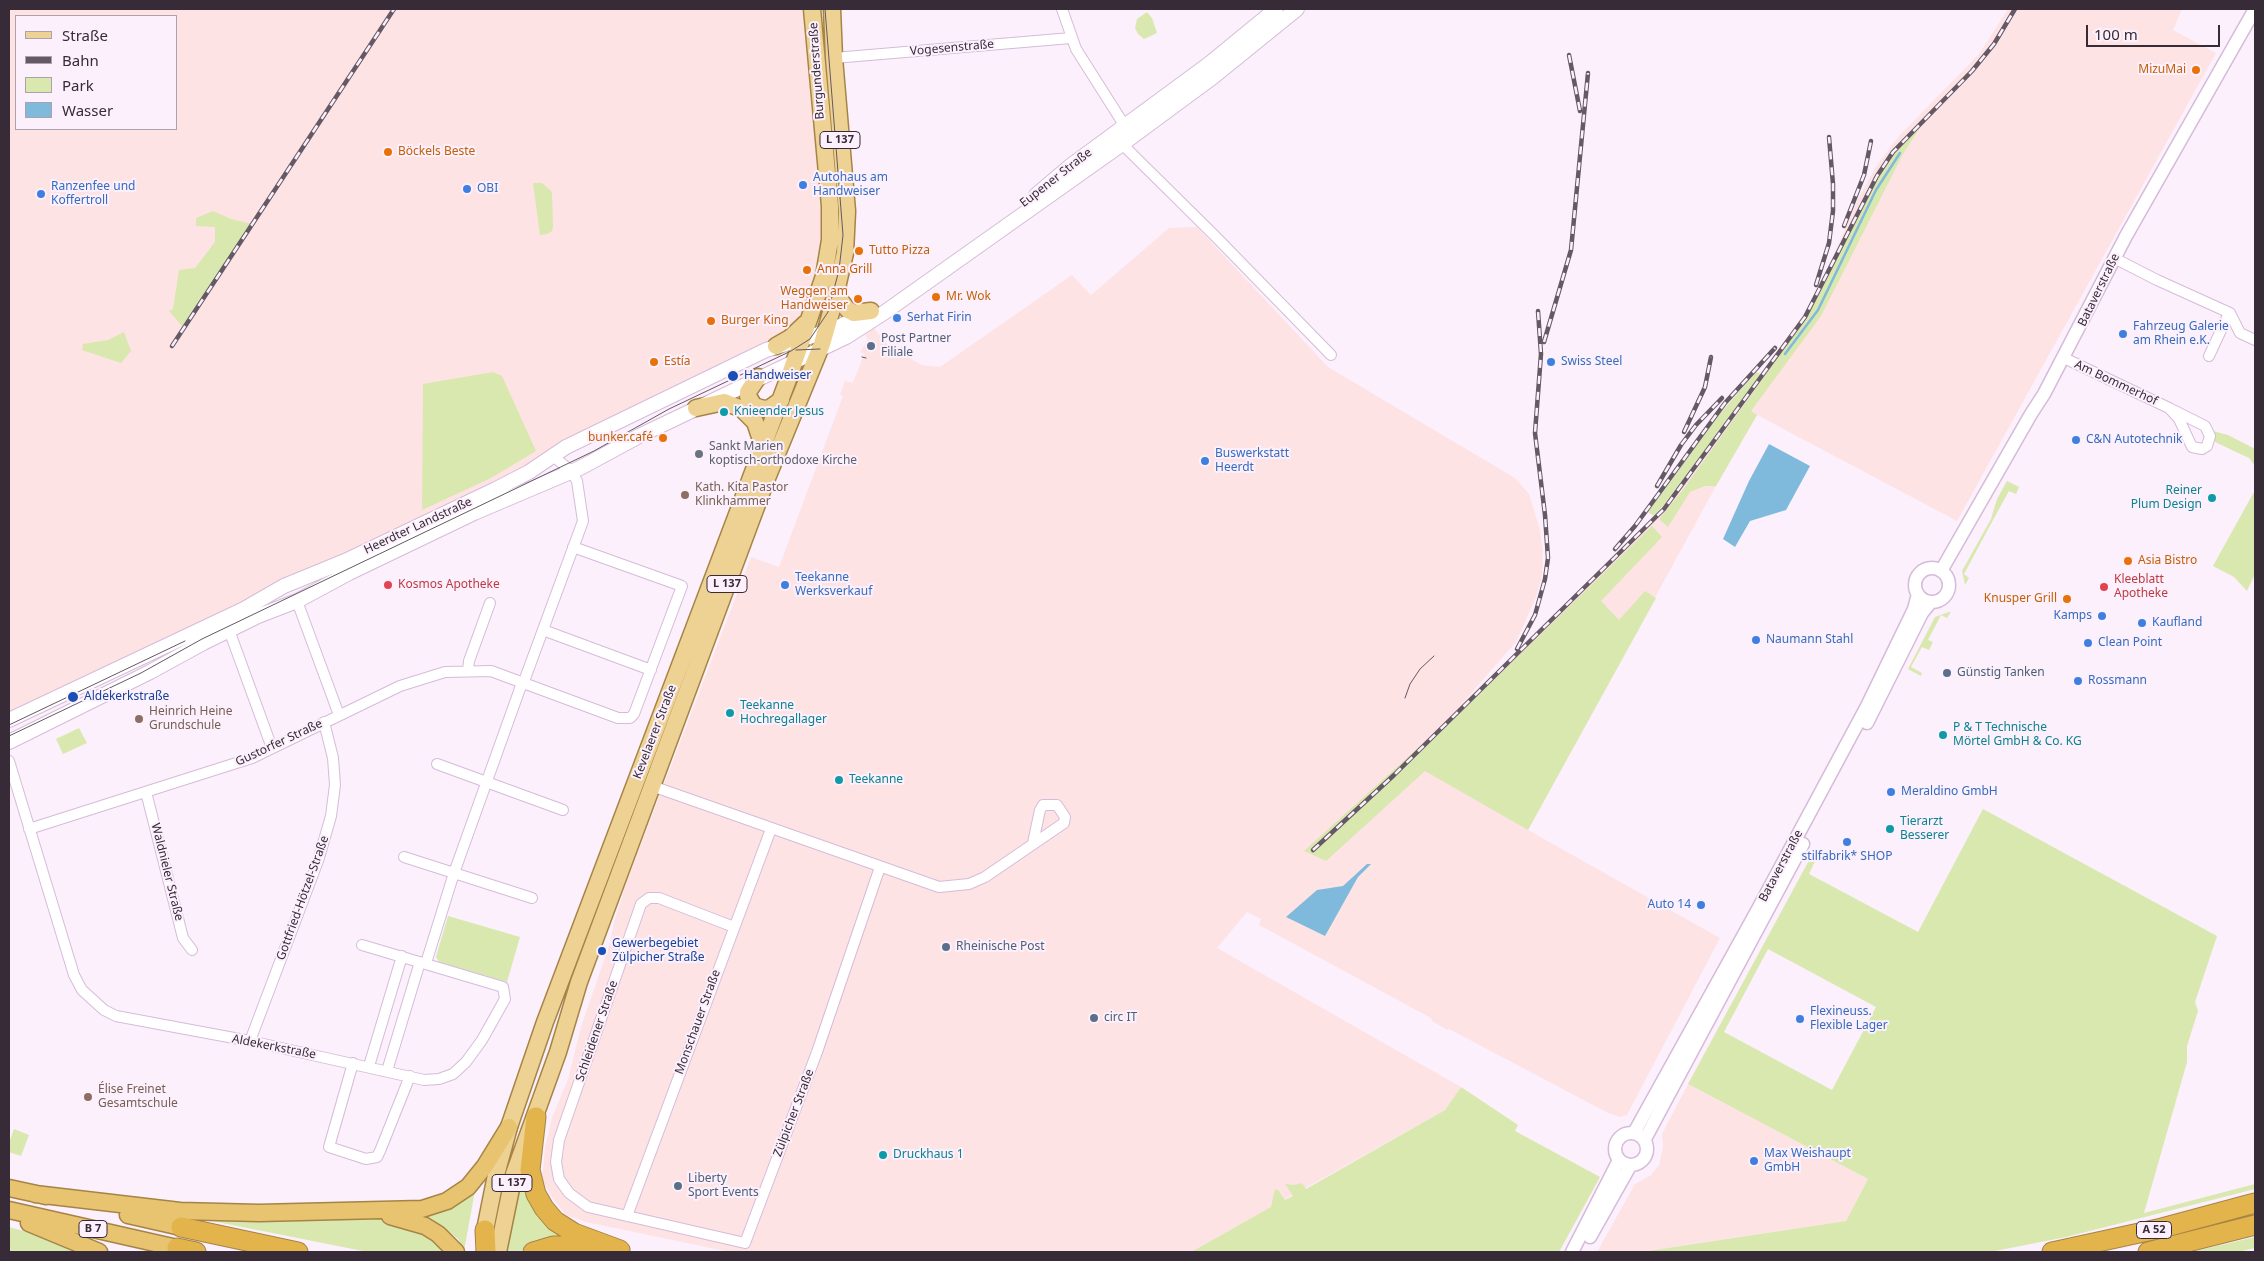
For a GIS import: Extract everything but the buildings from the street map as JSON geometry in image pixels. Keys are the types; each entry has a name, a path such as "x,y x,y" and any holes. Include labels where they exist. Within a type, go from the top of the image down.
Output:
{"highway":[{"path":"536,1117 530,1170 536,1194 544,1208 556,1221 574,1233 624,1251"},
{"path":"35,1194 180,1211 259,1214 422,1209 453,1198 477,1178 510,1127"},
{"name":"B 7","path":"9,1188 181,1227"},
{"name":"A 52","path":"2052,1252 2162,1228 2255,1203"},
{"name":"B 7","path":"9,1210 177,1248"},
{"path":"365,1212 406,1220 424,1226 438,1234 456,1252"},
{"path":"9,1215 99,1252"},
{"name":"A 52","path":"2148,1252 2255,1225"},
{"path":"181,1227 298,1252"},
{"path":"485,1230 486,1252"},
{"path":"533,1252 553,1246 571,1244 624,1251"},
{"path":"177,1248 196,1252"}],"main road":[{"name":"Burgunderstraße","path":"802,339 824,276 830,226 812,9"},
{"name":"Burgunderstraße","path":"820,349 838,288 845,253 847,211 834,58 832,9"},
{"name":"Eupener Straße","path":"826,332 871,311 1037,194 1069,167 1209,64 1276,9"},
{"name":"Eupener Straße","path":"820,349 854,332 885,312 1126,142 1214,78 1296,9"},
{"path":"838,288 839,299 848,310 854,313 871,311"},
{"path":"776,346 790,338 810,319"},
{"name":"Heerdter Landstraße","path":"9,720 244,609 284,586 345,561 496,489 553,456 648,406 776,346 826,332"},
{"name":"Kevelaerer Straße","path":"510,1127 545,1022 802,339"},
{"name":"Heerdter Landstraße","path":"9,742 150,672 229,630 297,602 349,573 474,512 571,471 758,377 820,349"},
{"name":"Kevelaerer Straße","path":"536,1117 579,982 765,483 820,349"},
{"path":"758,377 748,392 748,396 754,406 764,409 770,408 780,400"},
{"path":"696,408 724,402 742,409 755,422 763,446"},
{"name":"L 137","path":"498,1252 514,1174 536,1117"},
{"name":"L 137","path":"479,1252 496,1175 510,1127"}],"street":[{"path":"1062,9 1071,38 1084,63 1121,120 1127,149 1215,236 1330,355"},
{"name":"Bataverstraße","path":"1941,571 2064,358 2114,258 2255,9"},
{"name":"Vogesenstraße","path":"834,58 1071,38"},
{"path":"2114,258 2229,313 2240,333 2255,340"},
{"path":"2210,356 2229,313"},
{"name":"Am Bommerhof","path":"2064,358 2169,408"},
{"path":"388,1071 454,873 583,516 579,487 571,471 553,456"},
{"path":"543,630 651,670 682,586 573,547"},
{"name":"Bataverstraße","path":"1935,569 1941,571 1948,581 1947,593 1943,598 1931,602 1922,613 1878,704 1639,1136 1867,706 1914,609 1918,594 1916,583 1921,573 1935,569"},
{"path":"1918,594 1931,602"},
{"path":"297,602 338,715"},
{"path":"468,670 469,662 490,603"},
{"path":"229,630 272,748"},
{"name":"Gustorfer Straße","path":"29,829 237,764 420,678 445,672 491,671 624,720 634,714 651,670"},
{"name":"Gottfried-Hötzel-Straße","path":"250,1042 318,861 331,816 335,786 333,758 324,722"},
{"name":"Aldekerkstraße","path":"9,760 74,975 82,990 93,1002 116,1016 369,1066 424,1080 439,1079 454,1074 482,1040 506,999 503,987 497,984 423,962"},
{"path":"437,764 563,810"},
{"path":"652,786 880,868 939,887 968,884 984,877 1033,843"},
{"name":"Waldnieler Straße","path":"146,792 183,938 192,950"},
{"name":"Monschauer Straße","path":"627,1216 771,829"},
{"path":"404,857 532,898"},
{"name":"Zülpicher Straße","path":"627,1216 745,1243 817,1052 880,868"},
{"name":"Schleidener Straße","path":"627,1216 588,1207 568,1193 560,1179 556,1162 559,1140 641,904 649,898 659,898 734,927"},
{"path":"362,945 423,962"},
{"path":"369,1066 402,956"},
{"path":"352,1063 329,1146 366,1159 377,1157 410,1076"},
{"name":"Bataverstraße","path":"1621,1136 1639,1136 1648,1145 1646,1156 1642,1162 1624,1163 1615,1153 1617,1140 1621,1136"},
{"name":"Bataverstraße","path":"1572,1252 1624,1163"},
{"name":"Bataverstraße","path":"1581,1252 1624,1163"}],"shaded area":[{"path":"9,9 809,9 818,138 817,165 824,216 824,235 818,265 801,318 793,331 553,448 509,477 9,713"},
{"path":"2008,9 2182,9 2173,30 2216,53 1957,521 1757,415 1716,486 1528,830 1720,938 1627,1115 1620,1117 1608,1113 1449,1029 1447,1030 1432,1021 1431,1018 1259,925 1261,919 1247,912 1217,948 1461,1087 1445,1110 1191,1252 730,1252 586,1222 566,1215 551,1196 542,1179 545,1148 552,1118 568,1079 581,1027 610,943 614,922 627,881 751,557 779,567 843,396 840,395 845,381 853,383 864,354 860,352 868,339 865,335 874,328 889,347 922,365 940,367 1072,275 1091,295 1169,228 1197,227 1328,367 1515,478 1529,494 1540,530 1543,552 1542,576 1536,597 1516,642 1461,705 1643,528 1678,488 1803,315 1823,280 1859,197 1877,165 1898,137 1979,54"},
{"path":"1688,1084 1868,1179 1846,1221 1641,1252 1597,1252 1635,1184 1651,1175 1659,1165 1663,1147 1662,1134"}],"green space":[{"path":"1147,12 1152,18 1157,33 1144,39 1135,28 1137,19"},
{"path":"1921,126 1903,154 1821,316 1751,411 1757,415 1716,486 1705,486 1690,492 1668,527 1659,519 1682,491 1807,317 1879,177 1896,152"},
{"path":"533,183 542,183 552,192 553,226 552,231 547,234 540,235"},
{"path":"213,211 231,219 252,224 207,293 182,326 169,311 173,309 179,270 195,268 215,242 215,227 196,226 196,218"},
{"path":"124,332 131,351 121,363 82,350 83,344 108,340"},
{"path":"493,372 502,376 536,451 491,478 422,510 423,384"},
{"path":"1756,372 1761,374 1678,488 1654,516 1648,512 1718,416"},
{"path":"2213,431 2228,435 2255,449 2255,466 2249,458 2215,442"},
{"path":"2007,481 2019,487 2016,494 2009,491 1993,520 1964,574 1969,578 1965,585 1962,571 1991,519 1997,499"},
{"path":"2255,490 2255,574 2247,591 2234,577 2213,566"},
{"path":"1652,526 1662,537 1601,601 1619,620 1645,591 1656,598 1528,830 1425,771 1326,861 1304,851 1502,672"},
{"path":"1949,612 1951,612 1947,618 1941,615 1928,640 1933,642 1929,650 1922,647 1911,667 1922,673 1921,676 1908,669 1935,617"},
{"path":"79,728 87,743 63,754 56,739"},
{"path":"1983,809 2217,936 2195,1002 2198,1011 2187,1046 2187,1062 2144,1213 2255,1184 2255,1189 2066,1237 1990,1252 1641,1252 1846,1221 1868,1179 1688,1084 1813,853 1818,855 1809,874 1918,932","holes":["1768,949 1876,1007 1832,1090 1724,1032"]},
{"path":"448,916 520,937 507,982 439,962 436,957"},
{"path":"1461,1087 1518,1125 1515,1131 1600,1177 1559,1252 1191,1252 1271,1207 1275,1189 1278,1190 1285,1200 1293,1196 1285,1184 1294,1185 1302,1183 1306,1189 1445,1110"},
{"path":"14,1129 29,1135 21,1156 9,1152 9,1143"},
{"path":"523,1167 568,1238 530,1246 519,1252 506,1252"},
{"path":"476,1185 464,1251 459,1240 446,1229 419,1213"},
{"path":"372,1217 405,1224 435,1238 447,1252 368,1252 212,1221"},
{"path":"9,1227 31,1233 77,1252 9,1252"},
{"path":"2255,1237 2255,1248 2238,1252 2191,1252"}],"water":[{"path":"1769,444 1810,466 1786,510 1750,521 1735,547 1723,539 1749,481"},
{"path":"1367,864 1371,864 1358,877 1325,936 1286,917 1317,890 1343,886"}],"waterway":[{"path":"1785,354 1818,310 1876,190 1900,153"}],"tram line":[{"path":"9,736 141,673 202,639 594,451 669,409 791,351 810,339 828,312 839,270 843,235 825,9"},
{"path":"796,350 820,349"},
{"path":"862,357 866,358"},
{"path":"9,725 185,641"},
{"path":"1405,698 1410,684 1420,669 1434,656"}],"railway":[{"path":"172,346 394,9"},
{"path":"1313,850 1394,775 1664,509 1805,317 1877,176 1893,152 1972,71 1994,44 2015,9"},
{"path":"1569,55 1580,111"},
{"path":"1544,342 1571,250 1588,73"},
{"path":"1816,285 1829,243 1833,211 1829,137"},
{"path":"1844,226 1864,175 1871,141"},
{"path":"1517,649 1535,615 1545,579 1548,558 1535,433 1541,354 1538,311"},
{"path":"1615,549 1635,526 1725,403 1775,348"},
{"path":"1684,432 1705,387 1711,357"},
{"path":"1657,486 1681,445 1696,425 1722,398"}],"place":[{"name":"MizuMai","path":"2196,70"},
{"name":"Böckels Beste","path":"388,152"},
{"name":"Autohaus am Handweiser","path":"803,185"},
{"name":"OBI","path":"467,189"},
{"name":"Ranzenfee und Koffertroll","path":"41,194"},
{"name":"Tutto Pizza","path":"859,251"},
{"name":"Anna Grill","path":"807,270"},
{"name":"Mr. Wok","path":"936,297"},
{"name":"Weggen am Handweiser","path":"858,299"},
{"name":"Serhat Firin","path":"897,318"},
{"name":"Burger King","path":"711,321"},
{"name":"Fahrzeug Galerie am Rhein e.K.","path":"2123,334"},
{"name":"Post Partner Filiale","path":"871,346"},
{"name":"Estía","path":"654,362"},
{"name":"Swiss Steel","path":"1551,362"},
{"name":"Handweiser","path":"733,376"},
{"name":"Knieender Jesus","path":"724,412"},
{"name":"bunker.café","path":"663,438"},
{"name":"C&N Autotechnik","path":"2076,440"},
{"name":"Sankt Marien koptisch-orthodoxe Kirche","path":"699,454"},
{"name":"Buswerkstatt Heerdt","path":"1205,461"},
{"name":"Kath. Kita Pastor Klinkhammer","path":"685,495"},
{"name":"Reiner Plum Design","path":"2212,498"},
{"name":"Asia Bistro","path":"2128,561"},
{"name":"Kosmos Apotheke","path":"388,585"},
{"name":"Teekanne Werksverkauf","path":"785,585"},
{"name":"Kleeblatt Apotheke","path":"2104,587"},
{"name":"Knusper Grill","path":"2067,599"},
{"name":"Kamps","path":"2102,616"},
{"name":"Kaufland","path":"2142,623"},
{"name":"Naumann Stahl","path":"1756,640"},
{"name":"Clean Point","path":"2088,643"},
{"name":"Günstig Tanken","path":"1947,673"},
{"name":"Rossmann","path":"2078,681"},
{"name":"Aldekerkstraße","path":"73,697"},
{"name":"Teekanne Hochregallager","path":"730,713"},
{"name":"Heinrich Heine Grundschule","path":"139,719"},
{"name":"P & T Technische Mörtel GmbH & Co. KG","path":"1943,735"},
{"name":"Teekanne","path":"839,780"},
{"name":"Meraldino GmbH","path":"1891,792"},
{"name":"Tierarzt Besserer","path":"1890,829"},
{"name":"stilfabrik* SHOP","path":"1847,842"},
{"name":"Auto 14","path":"1701,905"},
{"name":"Rheinische Post","path":"946,947"},
{"name":"Gewerbegebiet Zülpicher Straße","path":"602,951"},
{"name":"circ IT","path":"1094,1018"},
{"name":"Flexineuss. Flexible Lager","path":"1800,1019"},
{"name":"Élise Freinet Gesamtschule","path":"88,1097"},
{"name":"Druckhaus 1","path":"883,1155"},
{"name":"Max Weishaupt GmbH","path":"1754,1161"},
{"name":"Liberty Sport Events","path":"678,1186"}]}
